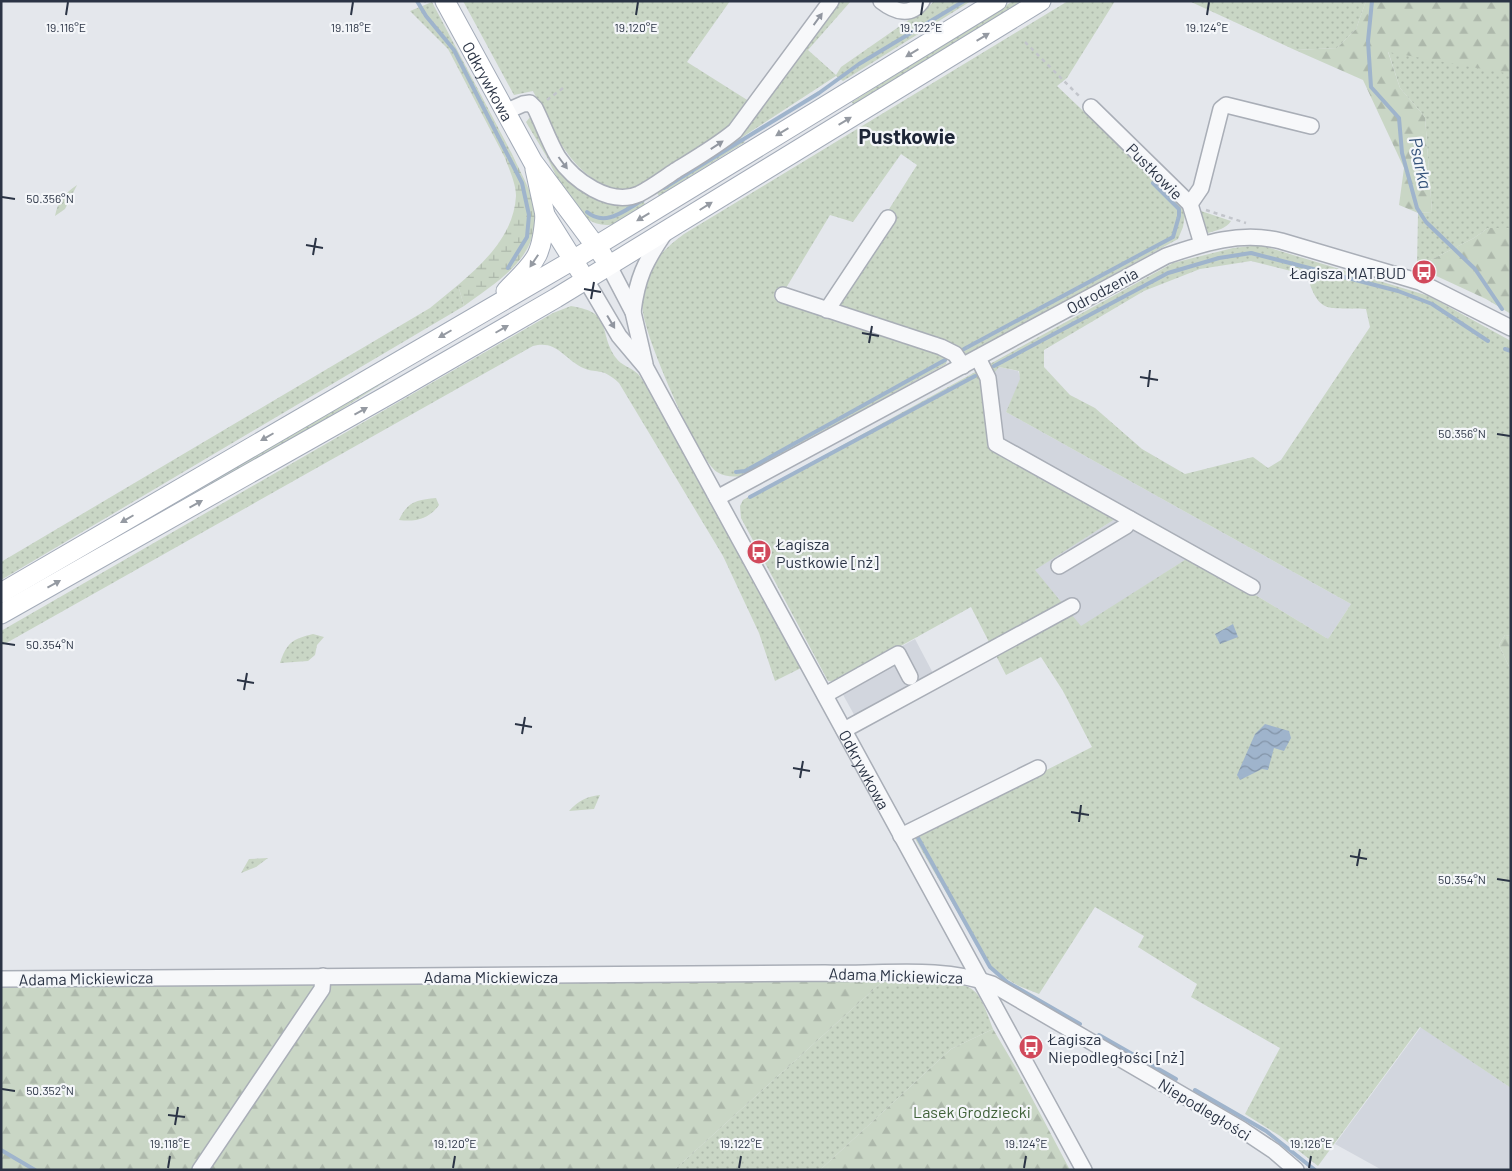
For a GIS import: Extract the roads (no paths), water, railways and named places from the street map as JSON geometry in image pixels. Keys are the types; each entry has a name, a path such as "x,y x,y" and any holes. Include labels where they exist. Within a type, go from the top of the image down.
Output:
{"main road":[{"name":"Odkrywkowa","path":"445,1 533,162 597,246 609,266"},
{"path":"1,593 597,246 997,1"},
{"path":"1,614 388,395 586,280 1041,1"},
{"name":"Odkrywkowa","path":"533,162 546,215 586,280"},
{"name":"Odkrywkowa","path":"487,310 532,265 544,239 546,215"}],"street":[{"path":"505,112 530,103 535,108 558,156 573,174 603,193 620,197 638,194 722,142 735,130 831,1"},
{"path":"882,1 898,12 911,11 922,1"},
{"path":"968,19 979,1"},
{"path":"1190,204 1201,188 1221,109 1226,105 1311,126"},
{"name":"Pustkowie","path":"1091,107 1190,204 1202,244"},
{"path":"827,310 888,218"},
{"name":"Odkrywkowa","path":"633,312 636,290 646,260 665,232"},
{"name":"Odrodzenia","path":"717,498 1166,256 1202,244 1243,236 1263,237 1420,282 1511,328"},
{"name":"Odkrywkowa","path":"609,266 633,312 646,368"},
{"name":"Odkrywkowa","path":"586,280 619,336 646,368 1084,1170"},
{"path":"783,295 941,347 954,354 963,366"},
{"path":"978,358 988,378 996,444 1252,587"},
{"path":"1059,566 1126,526 1130,519"},
{"path":"844,730 1072,606"},
{"path":"825,695 898,654 910,677"},
{"path":"901,836 1038,768"},
{"name":"Adama Mickiewicza","path":"1,979 931,973 980,979"},
{"path":"200,1170 322,989 323,976"},
{"name":"Niepodległości","path":"980,979 992,984 1241,1129 1274,1151 1296,1170"}],"water":[{"path":"1233,624 1238,637 1220,644 1215,634"},
{"path":"1265,724 1289,731 1291,738 1284,751 1274,748 1268,770 1262,769 1240,780 1237,775 1255,734"}],"waterway":[{"path":"417,1 426,16 454,50 522,183 529,215 527,237 508,268"},
{"path":"664,188 819,93 859,64 964,1"},
{"name":"Psarka","path":"1372,1 1368,41 1371,87 1399,118 1402,153 1417,208 1426,222 1475,269 1502,309"},
{"path":"964,349 1173,237 1179,209 1153,183"},
{"path":"587,212 601,218 609,218 643,200"},
{"path":"994,366 1168,273 1219,258 1251,253 1398,291 1432,304 1488,341"},
{"path":"1505,349 1511,351"},
{"path":"736,472 745,471 945,360"},
{"path":"750,497 975,376"},
{"path":"917,836 990,967 1007,982 1080,1024"},
{"path":"1099,1035 1176,1079"},
{"path":"1195,1090 1266,1131 1315,1170"},
{"path":"1,1150 35,1170"}],"place":[{"name":"Łagisza MATBUD","path":"1424,272"},
{"name":"Łagisza Pustkowie [nż]","path":"759,552"},
{"name":"Łagisza Niepodległości [nż]","path":"1031,1047"}],"district":[{"name":"Pustkowie","path":"907,135"}],"park label":[{"name":"Lasek Grodziecki","path":"972,1111"}]}
